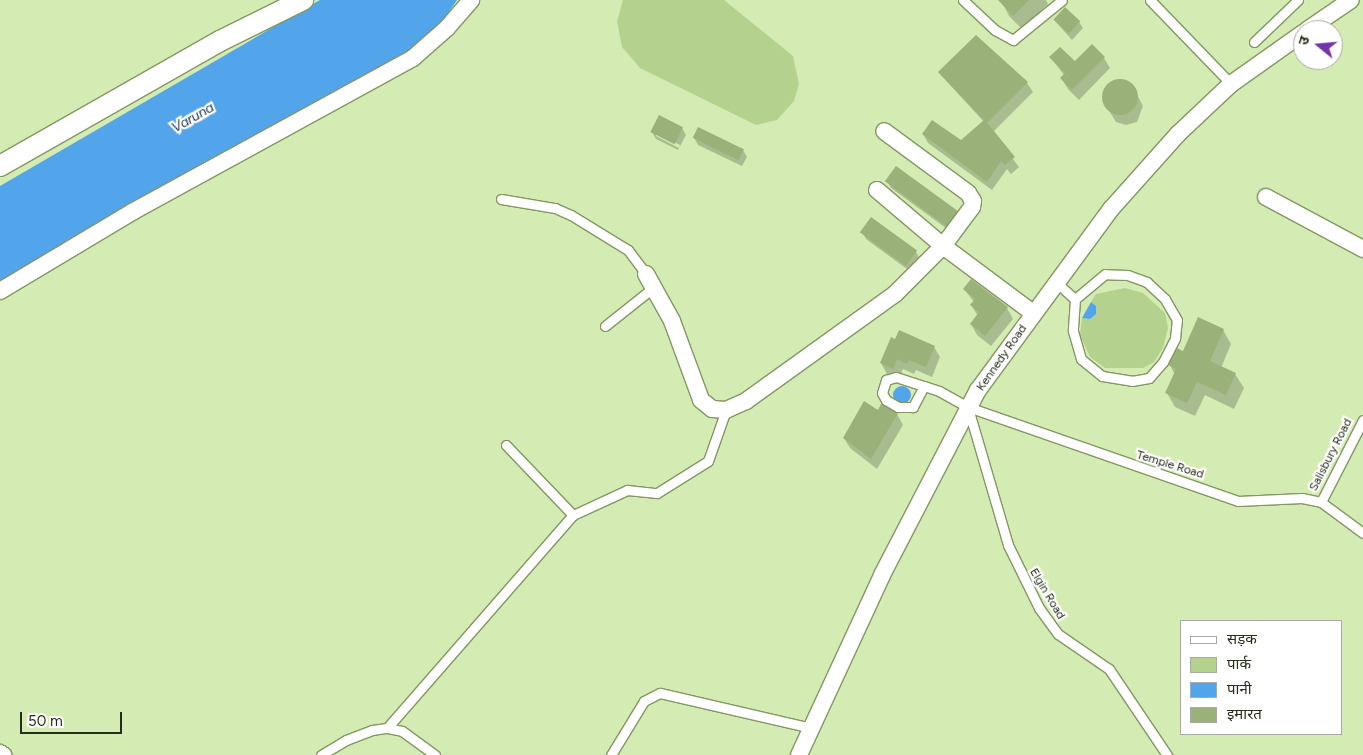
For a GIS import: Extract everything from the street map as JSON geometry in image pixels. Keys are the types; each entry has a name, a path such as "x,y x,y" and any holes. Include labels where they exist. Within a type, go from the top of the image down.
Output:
{"street":[{"path":"0,166 220,41 303,0"},
{"path":"0,290 132,212 405,63 447,28 471,0"},
{"path":"1322,20 1351,0"},
{"name":"Kennedy Road","path":"799,755 882,575 968,407 1033,313 1111,209 1178,134 1231,84 1293,39"},
{"path":"650,281 672,321 701,400 712,409 726,410 746,401 880,307 943,246 972,207 972,196 884,131"},
{"path":"877,190 943,246 1033,313"},
{"path":"1266,197 1363,249"}],"lane":[{"path":"963,0 995,30 1013,40 1062,0"},
{"path":"1150,0 1231,84"},
{"path":"1254,42 1298,0"},
{"path":"501,199 555,208 628,250 650,281 605,326"},
{"path":"1105,274 1128,275 1148,282 1166,298 1177,320 1175,338 1163,362 1149,378 1132,381 1102,376 1081,359 1073,331 1075,300 1105,274"},
{"path":"1056,283 1075,300"},
{"name":"Temple Road","path":"924,386 912,407 898,407 886,400 882,392 886,380 896,377 924,386 968,407 1238,501 1302,498 1321,502 1363,533"},
{"name":"Elgin Road","path":"968,407 1008,545 1038,608 1058,634 1109,669 1167,755"},
{"path":"387,728 573,515 627,490 657,493 708,461 726,410"},
{"name":"Salisbury Road","path":"1321,502 1363,420"},
{"path":"506,445 573,515"},
{"path":"611,755 644,701 660,693 812,728"},
{"path":"321,755 346,740 372,730 387,728 402,732 435,755"}],"green space":[{"path":"623,0 724,0 793,56 799,84 794,101 777,120 756,125 640,68 622,47 617,22"},
{"path":"1125,288 1143,293 1165,313 1168,328 1163,348 1154,362 1143,368 1105,368 1090,357 1080,335 1082,318 1090,319 1096,306 1091,302 1096,294"}],"water":[{"name":"Varuna","path":"320,0 457,0 431,38 0,297 0,186"},
{"path":"1091,302 1096,306 1096,314 1090,319 1082,318"},
{"path":"902,386 908,389 911,395 908,401 902,404 896,401 893,395 896,389"}],"building":[{"path":"998,0 1029,0 1013,16"},
{"path":"1065,7 1080,21 1069,34 1053,19"},
{"path":"976,35 1028,82 987,123 1015,157 1005,165 1001,161 987,182 922,134 932,120 961,140 984,120 938,72"},
{"path":"1092,44 1105,57 1072,90 1060,78 1065,73 1049,57 1060,47 1075,61"},
{"path":"1120,79 1127,80 1133,84 1137,90 1137,104 1133,110 1127,114 1120,115 1113,114 1107,110 1103,104 1102,97 1103,90 1107,84 1113,80"},
{"path":"659,115 683,127 674,144 650,132"},
{"path":"698,127 744,149 739,160 693,138"},
{"path":"896,166 957,211 946,226 885,181"},
{"path":"871,217 917,251 906,266 860,232"},
{"path":"971,279 1008,307 985,336 970,324 979,312 970,305 975,299 963,289"},
{"path":"1198,317 1224,329 1210,361 1236,373 1226,395 1197,382 1187,403 1165,393 1176,369 1168,365 1177,348 1183,351"},
{"path":"899,330 935,346 926,367 909,360 907,364 897,359 893,369 880,363 891,337 895,339"},
{"path":"864,401 878,410 881,404 898,413 871,459 843,438"}]}
